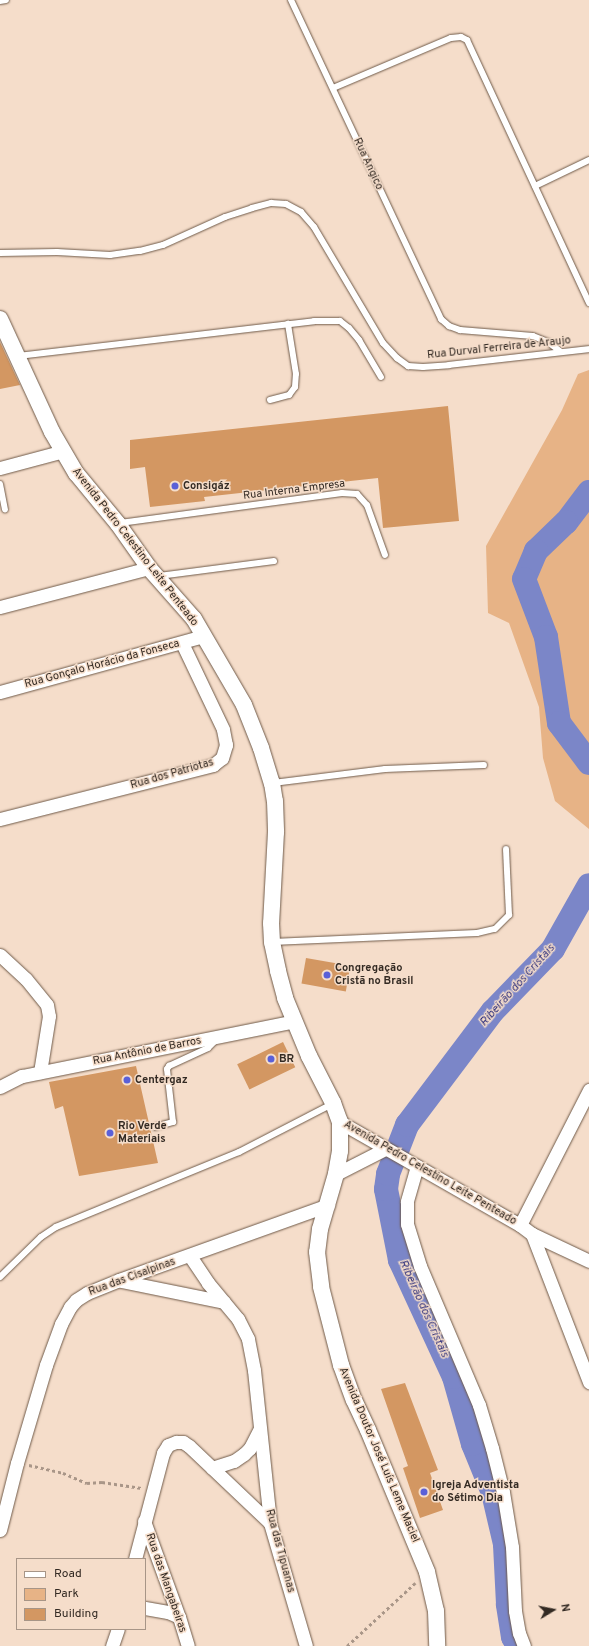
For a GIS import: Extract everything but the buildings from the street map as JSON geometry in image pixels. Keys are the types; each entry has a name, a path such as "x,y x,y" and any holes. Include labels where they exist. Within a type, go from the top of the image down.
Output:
{"street":[{"name":"Avenida Pedro Celestino Leite Penteado","path":"2,329 17,356 52,432 76,473 118,524 153,572 194,619 244,705 261,748 272,783 275,801 276,832 271,923 272,942 285,998 309,1056 333,1103 340,1122 520,1224 532,1234 589,1261"},
{"path":"0,468 64,451"},
{"path":"0,607 153,572"},
{"name":"Rua Gonçalo Horácio da Fonseca","path":"0,692 203,636"},
{"name":"Rua dos Patriotas","path":"0,819 213,765 222,758 226,745 223,729 182,643"},
{"path":"0,955 26,979 47,1005 49,1016 40,1072"},
{"name":"Rua Antônio de Barros","path":"0,1087 22,1076 295,1021"},
{"path":"520,1224 589,1090"},
{"name":"Avenida Doutor José Luís Leme Maciel","path":"340,1122 340,1151 336,1174 320,1229 317,1252 321,1287 329,1324 341,1365 354,1400 427,1572 436,1611 437,1646"},
{"path":"336,1174 387,1150"},
{"path":"412,1164 407,1202 407,1224 420,1266 479,1405 492,1448 503,1492 512,1547 515,1611 519,1633 524,1646"},
{"name":"Rua das Cisalpinas","path":"0,1530 17,1463 46,1365 60,1324 70,1307 87,1293 119,1280 190,1256 328,1205"},
{"path":"532,1234 589,1382"},
{"name":"Rua das Tipuanas","path":"190,1256 208,1283 238,1320 248,1339 254,1370 259,1430 270,1523 306,1646"},
{"path":"119,1280 224,1302"},
{"path":"212,1468 234,1460 244,1454 250,1448 259,1430"},
{"path":"135,1558 163,1453 168,1445 176,1442 183,1442 189,1446 270,1523"},
{"name":"Rua das Mangabeiras","path":"144,1521 188,1646"},
{"path":"146,1608 168,1612 179,1617"},
{"path":"112,1646 118,1630"}],"lane":[{"path":"0,1 6,0"},
{"name":"Rua Angico","path":"291,0 441,319 449,326 483,333 533,336 548,342 560,352"},
{"path":"333,88 451,38 460,37 467,40 589,303"},
{"path":"535,186 589,160"},
{"name":"Rua Durval Ferreira de Araujo","path":"0,253 57,252 110,255 140,251 163,245 225,217 252,208 271,203 286,204 301,212 314,227 383,343 397,358 408,366 423,367 449,365 589,349"},
{"path":"17,356 288,324 340,320 359,340 381,377"},
{"path":"270,400 289,395 295,388 296,374 288,324"},
{"path":"0,484 5,510"},
{"name":"Rua Interna Empresa","path":"118,524 342,492 357,494 367,505 385,555"},
{"path":"153,572 274,561"},
{"path":"272,783 385,769 484,764"},
{"path":"272,942 477,933 496,929 509,915 506,849"},
{"path":"154,1127 173,1122 168,1069 169,1066 208,1048 220,1036"},
{"path":"0,1276 36,1241 56,1227 239,1152 333,1103"}],"path":[{"path":"17,1463 63,1473 87,1483 102,1482 153,1489"},
{"path":"347,1646 427,1572"}],"green space":[{"path":"589,370 589,829 555,801 543,758 539,707 509,623 488,613 486,546 562,410 578,374"}],"waterway":[{"name":"Ribeirão dos Cristais","path":"589,492 566,522 536,551 524,579 546,637 559,723 589,763"},
{"name":"Ribeirão dos Cristais","path":"518,1646 513,1637 508,1604 505,1544 493,1493 473,1444 454,1377 400,1260 386,1189 388,1174 407,1125 493,1011 553,949 589,885"}],"place":[{"name":"Consigáz","path":"175,486"},
{"name":"Congregação Cristã no Brasil","path":"327,975"},
{"name":"BR","path":"271,1059"},
{"name":"Centergaz","path":"127,1080"},
{"name":"Rio Verde Materiais","path":"110,1133"},
{"name":"Igreja Adventista do Sétimo Dia","path":"424,1492"}]}
